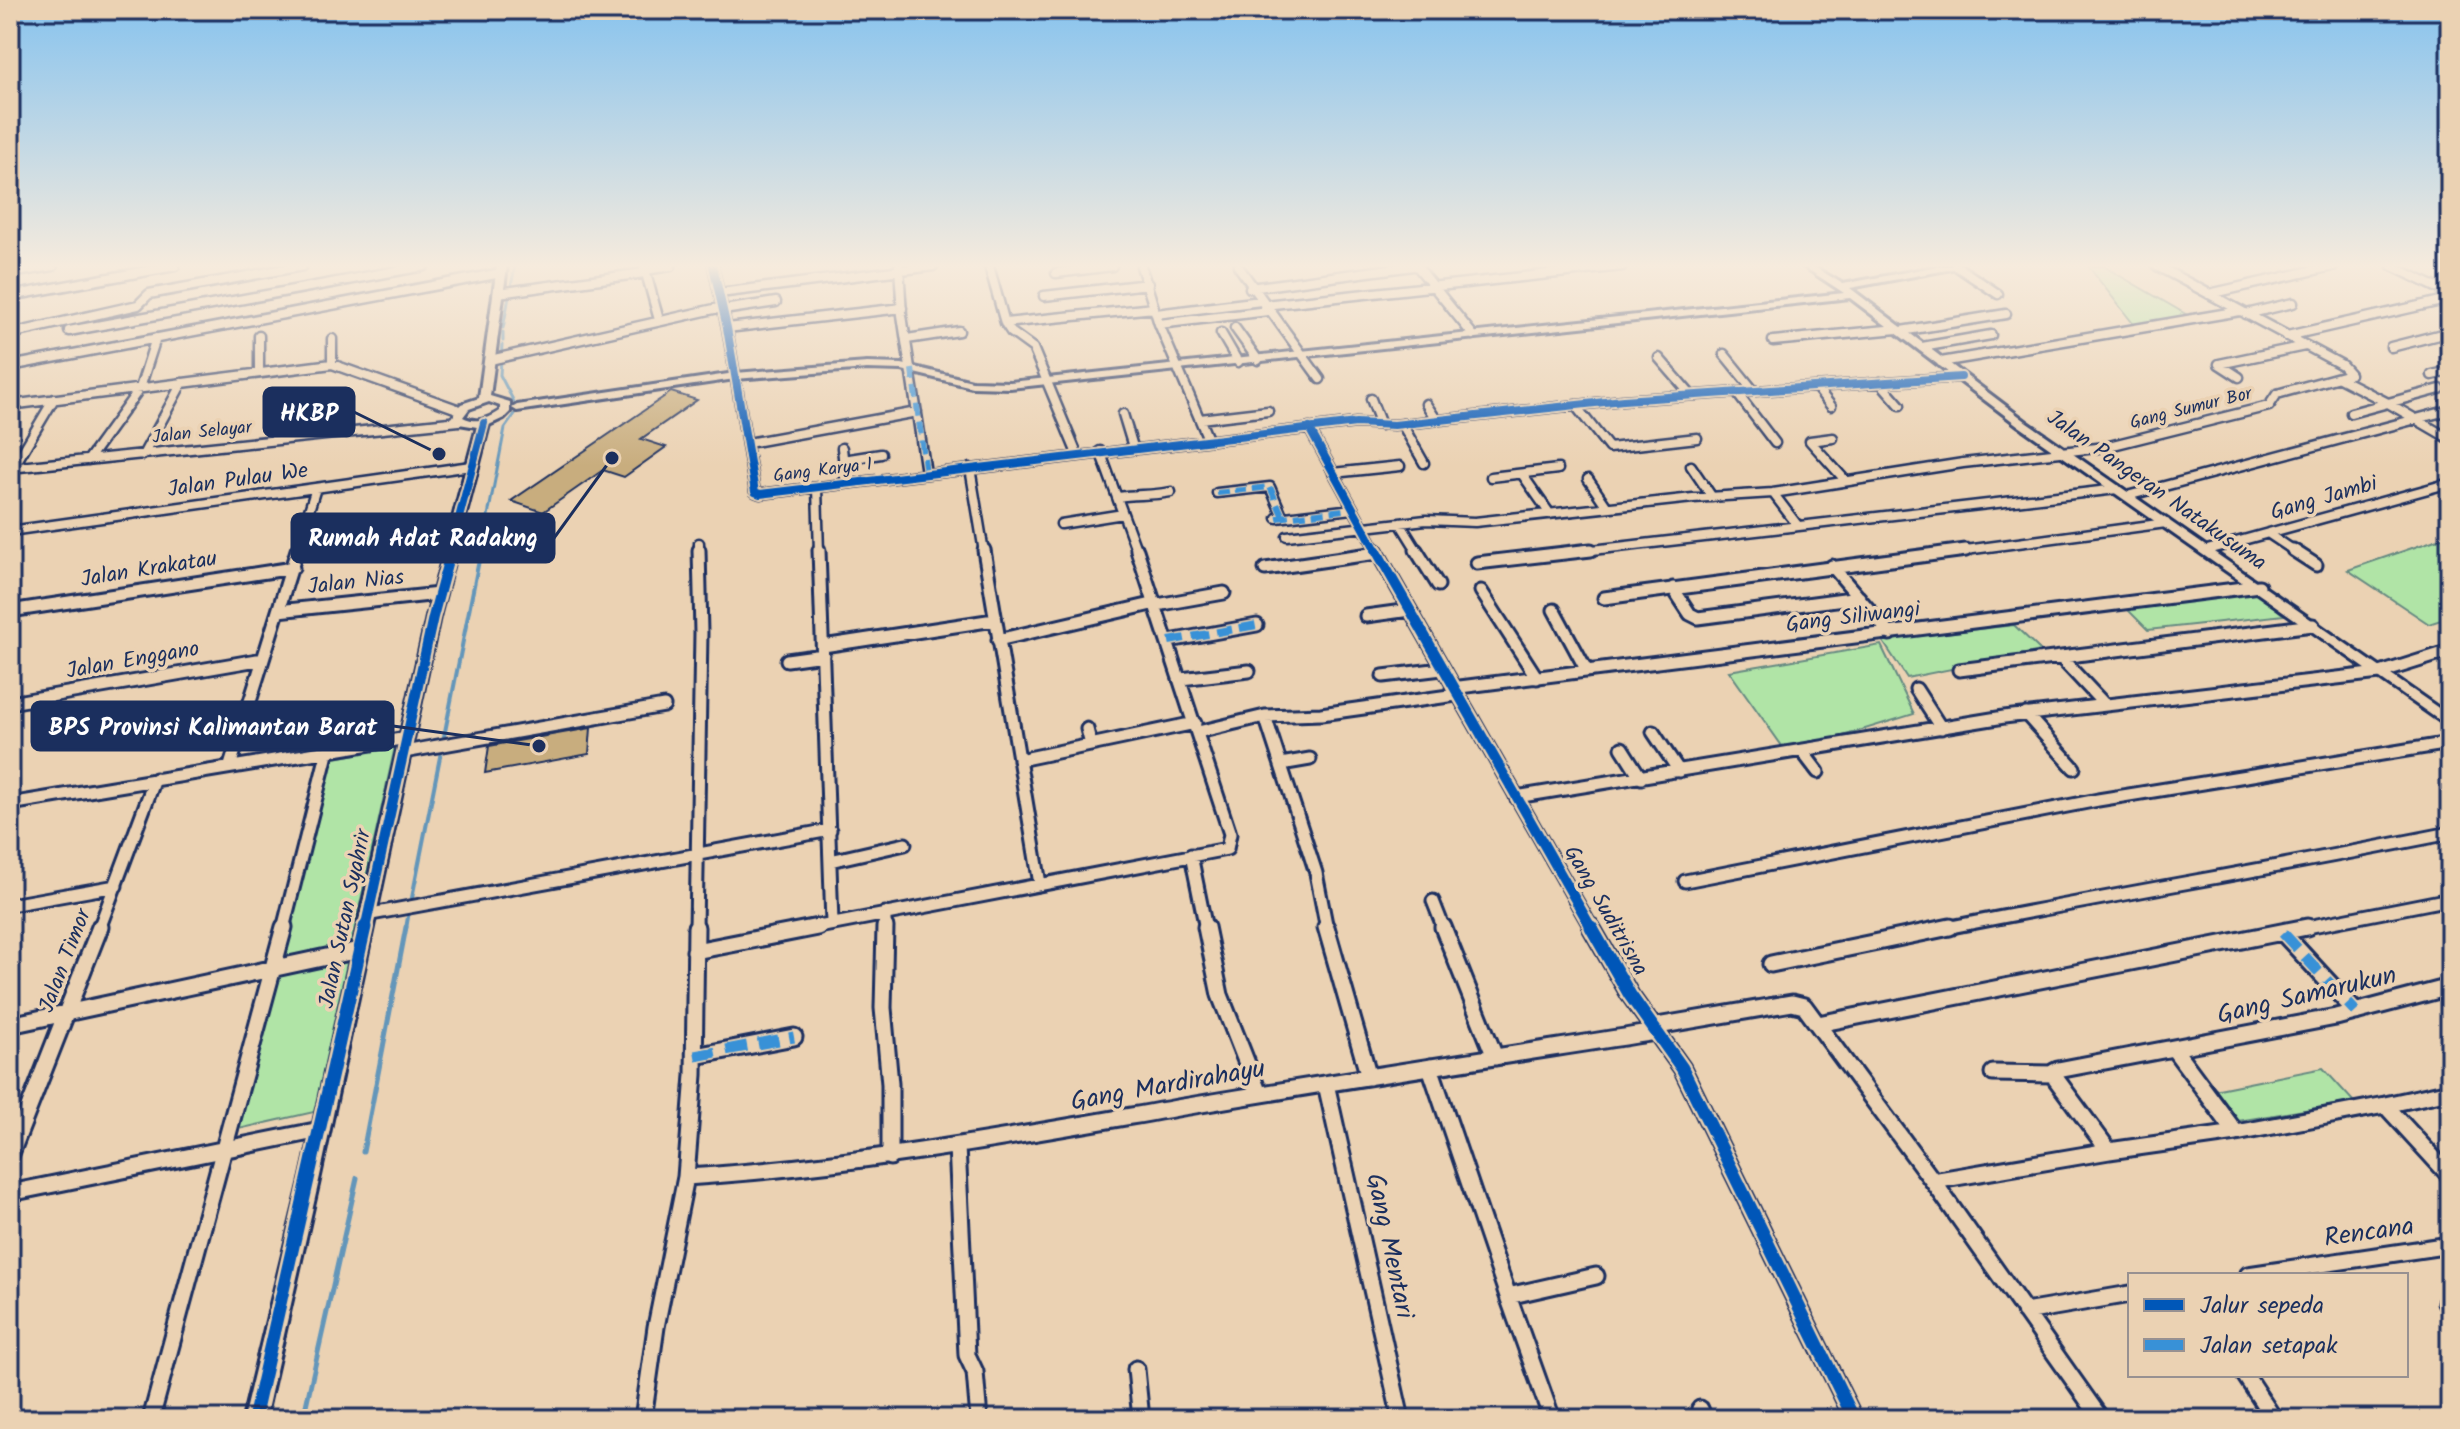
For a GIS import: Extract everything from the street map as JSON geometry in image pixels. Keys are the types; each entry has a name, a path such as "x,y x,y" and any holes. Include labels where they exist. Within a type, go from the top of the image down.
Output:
{"street":[{"path":"10,366 182,333"},
{"path":"486,398 494,333"},
{"path":"491,360 604,333"},
{"name":"Gang Karya 1","path":"728,333 757,493 1356,423 1402,424 1691,395 1961,377"},
{"path":"906,333 926,473"},
{"path":"907,339 948,333"},
{"path":"1012,333 1033,348 1077,454"},
{"path":"1163,333 1208,439"},
{"path":"1221,333 1238,362"},
{"path":"1238,333 1258,360"},
{"path":"1287,333 1320,379"},
{"path":"12,407 332,364 481,425 510,409 735,376 883,365 982,385 1258,360 1493,333"},
{"path":"1773,341 1868,333"},
{"name":"Jalan Pangeran Natakusuma","path":"1903,333 2066,454 2450,722"},
{"path":"1941,362 2122,333"},
{"path":"2281,333 2342,365 2350,374 2339,378"},
{"path":"2287,336 2301,333"},
{"path":"2391,347 2447,333"},
{"path":"1922,347 1991,335"},
{"path":"259,336 259,372"},
{"path":"88,460 140,388 156,338"},
{"path":"332,339 332,364"},
{"path":"2239,377 2219,364 2306,346"},
{"path":"1724,354 1754,391"},
{"path":"1659,358 1691,395"},
{"path":"2432,375 2450,371"},
{"path":"2339,378 2450,439"},
{"name":"Gang Sumur Bor","path":"1287,536 1400,523 1435,520 1466,523 1773,493 1963,463 2066,454 2269,406 2277,394 2339,378"},
{"path":"1880,382 1900,405"},
{"path":"143,455 182,383"},
{"path":"1816,387 1831,406"},
{"path":"2351,413 2440,389"},
{"path":"1736,392 1775,443"},
{"path":"456,415 486,398 502,401 510,409"},
{"path":"12,468 54,399"},
{"path":"1371,399 1381,425"},
{"path":"1426,404 1436,419"},
{"path":"1575,405 1609,448 1697,438"},
{"path":"1477,563 1944,506 2122,492 2450,410"},
{"path":"1200,419 1268,411"},
{"path":"748,443 917,412"},
{"path":"1123,414 1133,447"},
{"name":"Jalan Selayar","path":"12,468 143,455 456,415"},
{"path":"1238,415 1243,434"},
{"path":"1402,424 1424,463"},
{"name":"Jalan Sutan Syahrir","path":"254,1419 439,594 481,425"},
{"name":"Gang Suditrisna","path":"1309,428 1454,692 1654,1030 1668,1044 1682,1068 1854,1419"},
{"path":"1833,438 1810,441 1845,480"},
{"path":"842,448 846,484"},
{"path":"695,951 1226,850 1231,841 1169,641 1100,451"},
{"path":"843,460 881,454"},
{"name":"Jalan Pulau We","path":"10,531 471,466"},
{"path":"1333,473 1400,466"},
{"path":"1691,466 1712,497"},
{"path":"970,468 1040,884"},
{"path":"1491,477 1558,469"},
{"path":"1522,474 1550,514"},
{"path":"1588,479 1607,507"},
{"name":"Gang Jambi","path":"2207,550 2450,483"},
{"path":"2439,486 2450,493"},
{"path":"1217,493 1270,487 1280,517 1352,509"},
{"path":"230,766 316,488"},
{"path":"817,488 832,923"},
{"path":"1118,497 1131,495 1141,498 1171,492"},
{"path":"1773,493 1798,526"},
{"path":"1061,524 1123,514"},
{"path":"1400,523 1438,585"},
{"path":"1604,598 2166,523"},
{"path":"2269,534 2316,565"},
{"path":"643,1419 656,1327 686,1177 695,1056 701,633 699,543"},
{"path":"1265,569 1377,553"},
{"path":"1832,566 1890,634"},
{"name":"Jalan Krakatau","path":"10,611 293,568"},
{"name":"Gang Siliwangi","path":"1019,760 1265,716 1321,714 1587,671 2259,586"},
{"path":"1673,588 1690,614 1698,618 1859,597"},
{"path":"1481,591 1537,678"},
{"path":"998,640 1156,604 1224,593"},
{"name":"Jalan Nias","path":"278,611 439,594"},
{"path":"1366,616 1410,610"},
{"path":"1554,610 1587,671"},
{"path":"787,660 994,620"},
{"path":"1169,641 1257,625"},
{"path":"1959,670 2313,625"},
{"path":"1516,797 2026,714 2380,673 2450,651"},
{"path":"2061,658 2105,705"},
{"name":"Jalan Enggano","path":"10,703 263,659"},
{"path":"1383,676 1442,669"},
{"path":"1181,679 1249,671"},
{"path":"1916,689 1941,728"},
{"path":"10,804 328,750 406,745 664,706"},
{"path":"2026,714 2074,768"},
{"path":"1265,716 1316,873 1321,908 1369,1077"},
{"path":"1087,729 1091,745"},
{"path":"1653,732 1679,771"},
{"path":"1685,881 2113,797 2450,743"},
{"path":"1622,748 1641,778"},
{"path":"151,1419 274,967 328,750"},
{"path":"1802,751 1818,772"},
{"path":"1281,764 1310,759"},
{"name":"Jalan Timor","path":"10,1156 68,1013 155,779"},
{"path":"366,915 830,830"},
{"path":"1771,964 2114,894 2321,859 2450,833"},
{"path":"830,861 905,844"},
{"path":"1191,855 1220,995 1228,1023 1259,1094"},
{"path":"10,905 116,886"},
{"path":"2101,1419 1818,1024 2450,899"},
{"path":"1433,901 1495,1057"},
{"path":"885,913 883,1008 890,1084 890,1157"},
{"path":"2283,933 2356,1012"},
{"path":"10,1025 359,950"},
{"name":"Gang Samarukun","path":"1993,1073 2054,1074 2058,1070 2356,1012 2450,987"},
{"name":"Gang Mardirahayu","path":"686,1177 778,1171 890,1157 1654,1030 1794,1003 1804,1006 1818,1024"},
{"path":"695,1056 794,1037"},
{"path":"2174,1049 2236,1133"},
{"path":"1430,1067 1552,1419"},
{"path":"2054,1074 2109,1151"},
{"name":"Gang Mentari","path":"1326,1084 1401,1419"},
{"path":"1933,1181 2236,1133 2450,1091"},
{"path":"2385,1105 2450,1176"},
{"path":"10,1193 320,1130"},
{"path":"957,1146 967,1355 975,1372 979,1419"},
{"name":"Rencana","path":"2261,1273 2450,1245"},
{"path":"1508,1296 1596,1276"},
{"path":"2025,1312 2128,1294"},
{"path":"1136,1369 1141,1419"},
{"path":"2246,1377 2274,1419"}],"green space":[{"path":"2450,535 2450,617 2429,624 2348,570"},
{"path":"2250,587 2284,615 2148,630 2126,608"},
{"path":"2014,625 2041,651 1907,678 1882,640"},
{"path":"1881,645 1914,714 1787,753 1729,671"},
{"path":"395,747 314,1112 230,1131 329,759"},
{"path":"2323,1068 2354,1102 2238,1121 2214,1090"}],"building":[{"path":"671,392 697,400 641,439 666,447 624,477 603,470 543,512 511,501"},
{"path":"591,728 589,754 485,773 489,746"}],"waterway":[{"path":"503,333 503,341"},
{"path":"502,345 500,375 514,402"},
{"path":"481,552 505,428 515,414"},
{"path":"412,898 481,550"},
{"path":"406,929 408,917"},
{"path":"363,1152 406,927"},
{"path":"303,1419 357,1178"}],"marked path":[{"path":"912,369 926,473"},
{"path":"1217,493 1270,487 1283,517"},
{"path":"1277,518 1352,509"},
{"path":"1169,641 1257,625"},
{"path":"2283,933 2356,1012"},
{"path":"695,1056 794,1037"}],"cycle path":[{"path":"728,333 755,492 760,494 1356,423 1394,425 1623,400 1961,377"},
{"path":"254,1419 311,1176 433,617 484,423"},
{"path":"1309,428 1452,688 1630,995 1682,1068 1854,1419"}],"place":[{"name":"HKBP","path":"439,454"},
{"name":"Rumah Adat Radakng","path":"612,458"},
{"name":"BPS Provinsi Kalimantan Barat","path":"539,746"}]}
